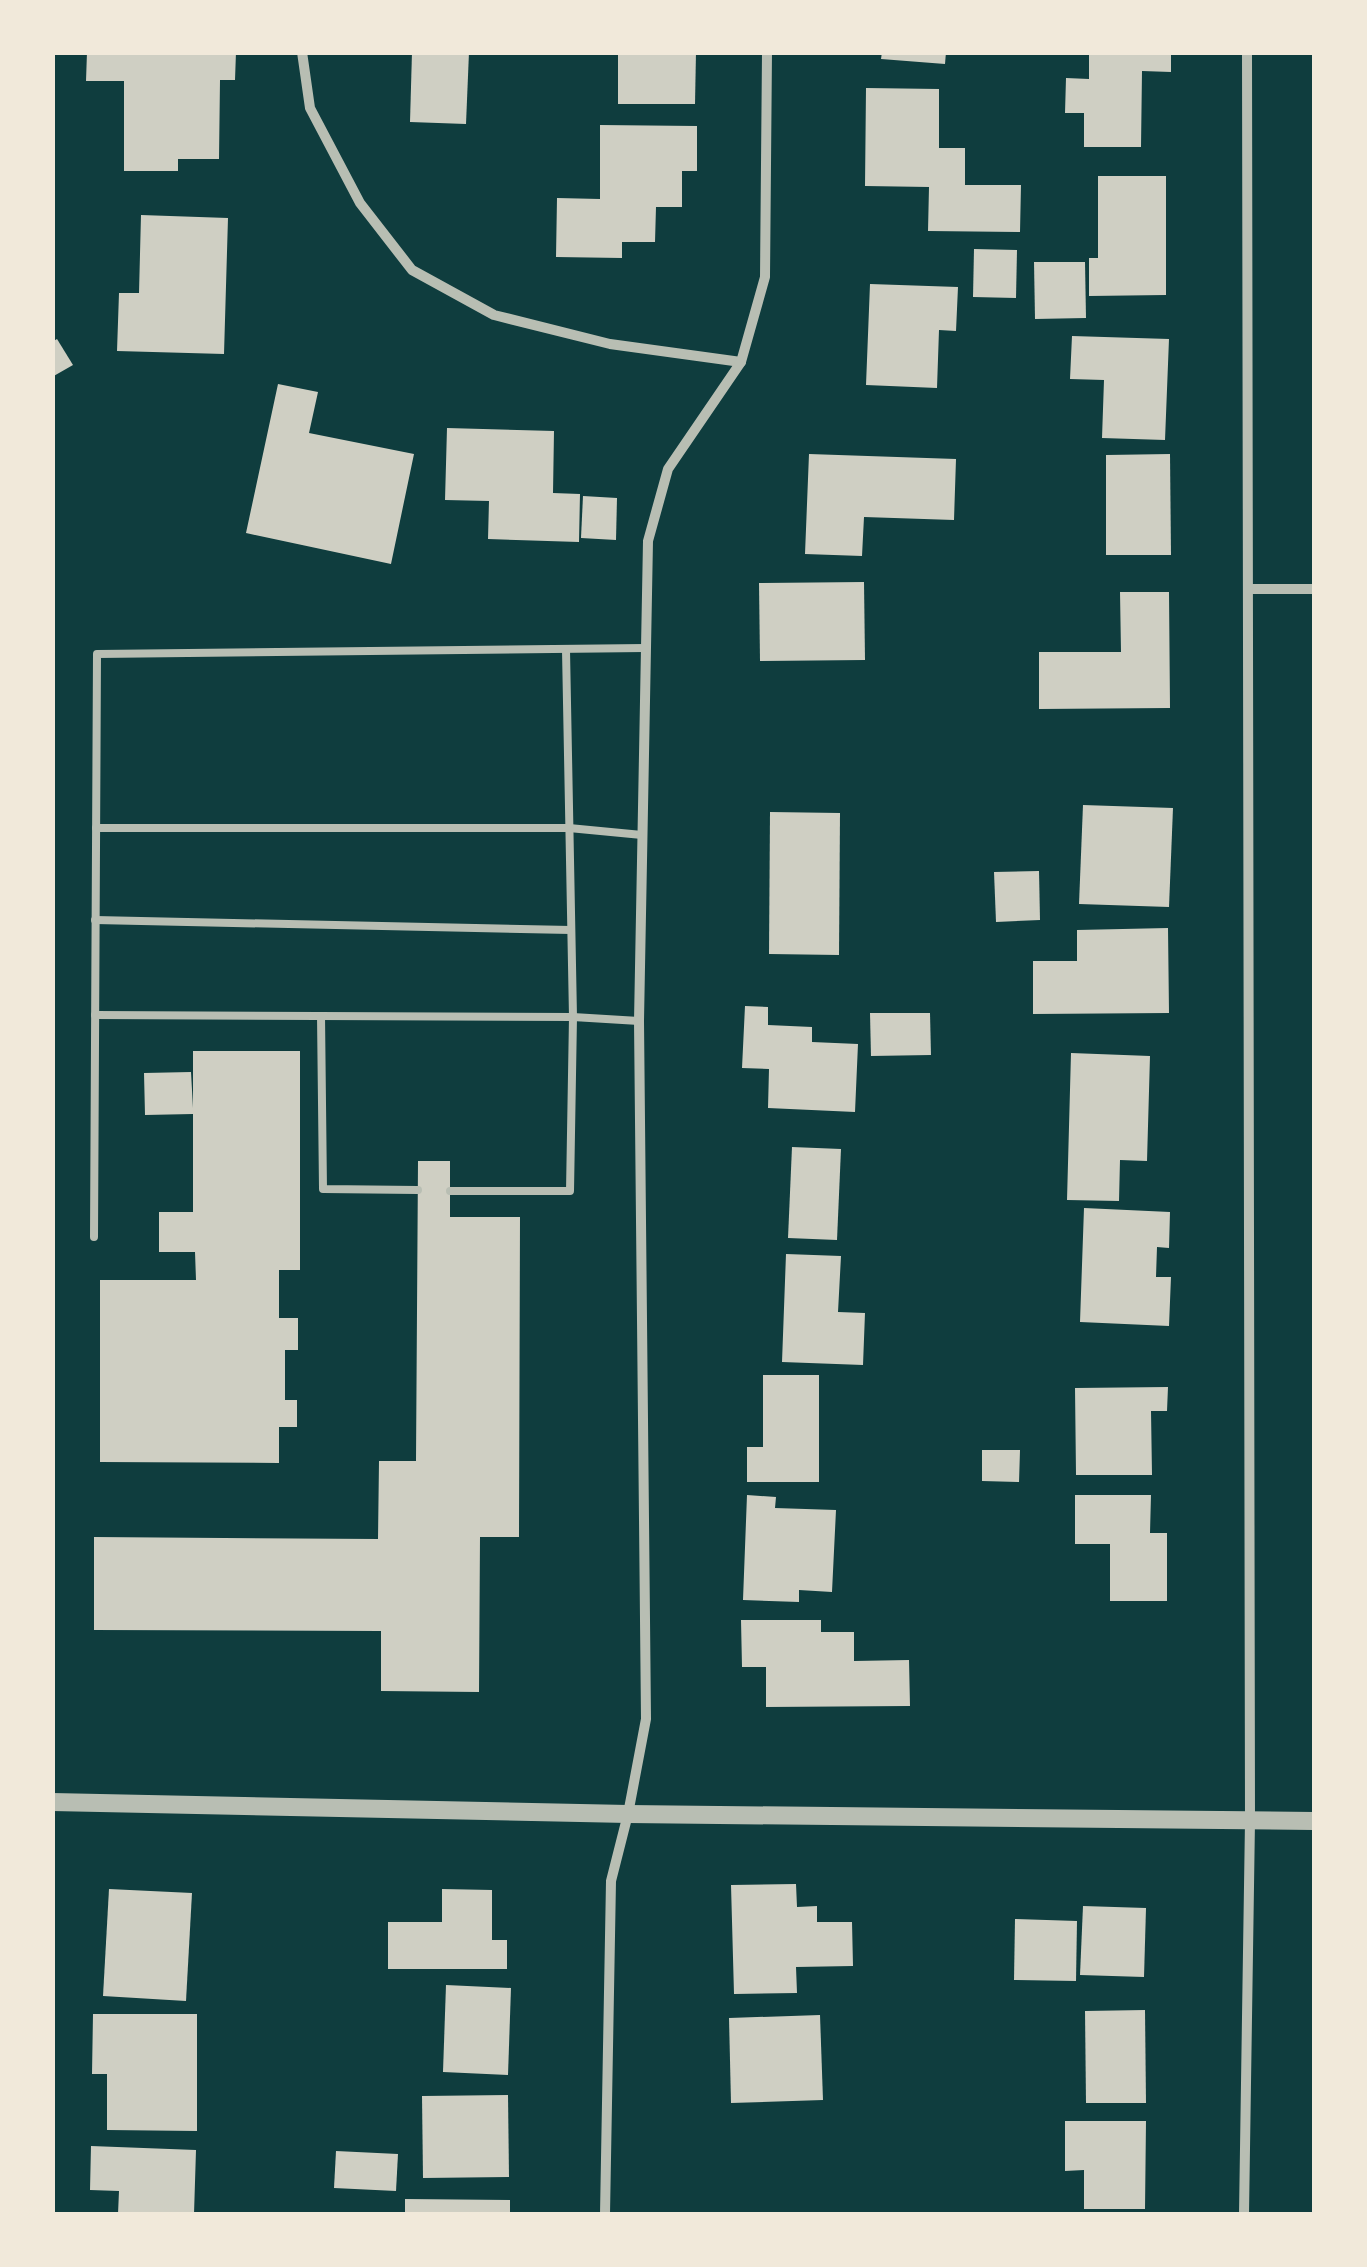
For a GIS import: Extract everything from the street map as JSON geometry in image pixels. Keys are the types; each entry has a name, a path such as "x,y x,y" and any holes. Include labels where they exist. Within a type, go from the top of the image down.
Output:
{"street":[{"path":"302,52 310,108 360,203 412,270 494,315 610,344 741,362"},
{"path":"606,2214 611,1881 646,1719 639,1021 648,541 668,469 741,362 766,277 767,52"},
{"path":"1244,2214 1250,1820 1246,52"},
{"path":"1248,589 1314,589"},
{"path":"52,1802 628,1814 1314,1821"}],"lane":[{"path":"94,1237 97,654 644,648"},
{"path":"450,1191 570,1191 572,1017 566,650"},
{"path":"96,828 569,828 642,835"},
{"path":"96,920 571,930"},
{"path":"95,1016 572,1017 639,1021"},
{"path":"321,1016 323,1189 418,1190"}],"building":[{"path":"87,52 236,52 235,80 220,80 219,159 178,159 178,171 124,171 124,81 86,81"},
{"path":"412,52 469,52 466,124 410,122"},
{"path":"618,52 696,52 695,104 618,104"},
{"path":"882,52 946,52 945,64 881,59"},
{"path":"1089,52 1171,52 1171,72 1142,71 1141,147 1084,147 1084,113 1065,113 1066,78 1089,79"},
{"path":"866,88 939,89 939,148 965,148 965,185 1021,185 1020,232 928,231 929,187 865,186"},
{"path":"600,125 697,126 697,171 682,171 682,207 656,207 655,242 622,242 622,258 556,257 557,198 600,199"},
{"path":"1098,176 1166,176 1166,295 1089,296 1089,258 1098,258"},
{"path":"141,215 228,218 224,354 117,351 119,293 139,293"},
{"path":"974,249 1017,250 1016,298 973,297"},
{"path":"1034,262 1085,262 1086,318 1035,319"},
{"path":"870,284 958,287 956,331 939,330 937,388 866,385"},
{"path":"1072,336 1169,339 1165,440 1102,438 1104,380 1070,379"},
{"path":"57,339 73,365 52,377 52,342"},
{"path":"278,384 318,392 309,433 414,454 391,564 246,533"},
{"path":"447,428 554,431 553,493 580,494 579,542 488,539 489,501 445,500"},
{"path":"809,454 956,459 954,520 864,517 862,556 805,554"},
{"path":"1170,454 1171,555 1106,555 1106,455"},
{"path":"583,496 617,498 616,540 581,538"},
{"path":"864,582 865,660 760,661 759,583"},
{"path":"1120,592 1169,592 1170,708 1039,709 1039,652 1121,652"},
{"path":"1083,805 1173,808 1169,907 1079,904"},
{"path":"770,812 840,813 839,955 769,954"},
{"path":"1039,871 1040,920 996,922 994,872"},
{"path":"1168,928 1169,1013 1033,1014 1033,961 1077,961 1077,930"},
{"path":"745,1006 768,1007 768,1025 812,1027 812,1042 858,1044 855,1112 768,1108 769,1069 742,1068"},
{"path":"870,1013 930,1013 931,1055 871,1056"},
{"path":"193,1051 300,1051 300,1270 279,1270 279,1318 298,1318 298,1350 285,1350 285,1400 297,1400 297,1427 279,1427 279,1463 100,1462 100,1280 196,1280 195,1252 159,1252 159,1212 193,1212 193,1114 145,1115 144,1073 191,1072 193,1108"},
{"path":"1071,1053 1150,1056 1147,1161 1120,1160 1119,1201 1067,1200"},
{"path":"792,1147 841,1149 837,1240 788,1238"},
{"path":"418,1161 450,1161 450,1217 520,1217 519,1537 480,1537 479,1692 381,1691 381,1631 94,1630 94,1537 378,1539 379,1461 416,1461"},
{"path":"1084,1208 1170,1212 1169,1248 1157,1247 1156,1277 1171,1277 1169,1326 1080,1322"},
{"path":"786,1254 841,1256 838,1312 865,1313 863,1365 782,1362"},
{"path":"763,1375 819,1375 819,1482 747,1482 747,1447 763,1447"},
{"path":"1168,1387 1167,1411 1151,1411 1152,1475 1076,1475 1075,1388"},
{"path":"982,1450 1020,1450 1019,1482 982,1481"},
{"path":"747,1495 776,1497 775,1508 836,1510 832,1592 799,1590 799,1602 743,1600"},
{"path":"1075,1495 1151,1495 1150,1533 1167,1533 1167,1601 1110,1601 1110,1544 1075,1544"},
{"path":"741,1620 821,1620 821,1632 854,1632 854,1661 909,1660 910,1706 766,1707 766,1667 742,1667"},
{"path":"796,1884 797,1907 817,1906 817,1922 852,1922 853,1966 796,1967 797,1993 734,1994 731,1885"},
{"path":"109,1889 192,1893 186,2001 103,1996"},
{"path":"442,1889 492,1890 492,1940 507,1940 507,1969 388,1969 388,1922 442,1922"},
{"path":"1083,1906 1146,1908 1144,1977 1080,1975"},
{"path":"1015,1919 1077,1921 1076,1981 1014,1980"},
{"path":"446,1985 511,1988 508,2075 443,2072"},
{"path":"1145,2010 1146,2103 1086,2103 1085,2011"},
{"path":"93,2014 197,2014 197,2131 107,2130 107,2074 92,2074"},
{"path":"820,2015 823,2100 731,2103 729,2018"},
{"path":"508,2095 509,2177 423,2178 422,2096"},
{"path":"1065,2121 1146,2121 1145,2209 1084,2209 1084,2170 1065,2171"},
{"path":"91,2146 196,2150 194,2214 118,2214 119,2191 90,2190"},
{"path":"336,2151 398,2154 396,2191 334,2188"},
{"path":"405,2199 510,2200 510,2214 405,2214"}]}
